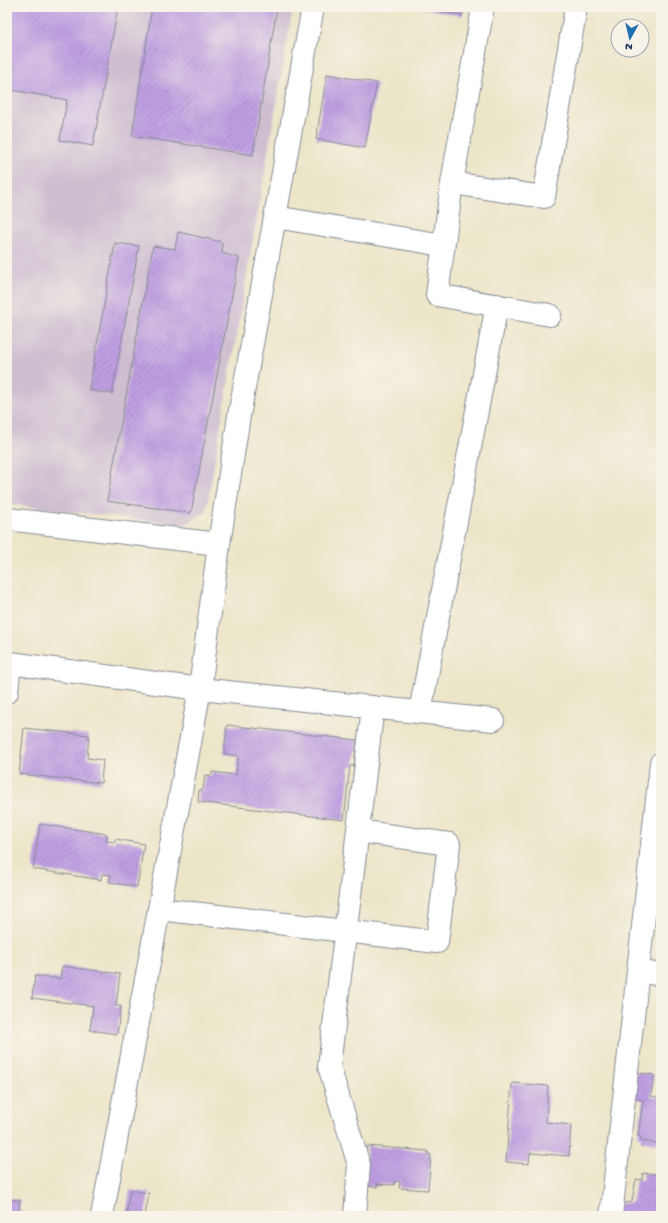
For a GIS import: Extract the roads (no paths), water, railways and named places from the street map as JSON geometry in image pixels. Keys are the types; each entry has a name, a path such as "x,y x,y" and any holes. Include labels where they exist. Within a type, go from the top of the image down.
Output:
{"street":[{"path":"102,1216 200,689 219,544 239,416 313,7"},
{"path":"483,7 452,183 436,294 550,315"},
{"path":"452,183 544,197 576,7"},
{"path":"275,217 443,245"},
{"path":"420,712 497,306"},
{"path":"7,519 219,544"},
{"path":"7,692 10,663 200,689 493,720"},
{"path":"355,1216 358,1165 329,1066 373,707"},
{"path":"611,1216 661,763"},
{"path":"159,909 437,942 449,844 358,831"},
{"path":"638,971 661,976"}]}
